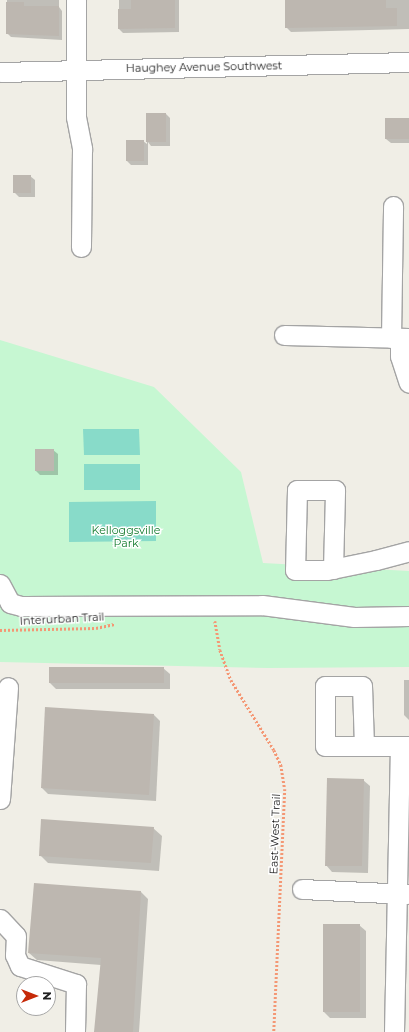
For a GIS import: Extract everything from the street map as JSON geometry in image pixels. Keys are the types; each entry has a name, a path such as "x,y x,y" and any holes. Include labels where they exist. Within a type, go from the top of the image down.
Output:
{"street":[{"path":"76,0 76,117 82,149 81,247"},
{"name":"Haughey Avenue Southwest","path":"0,72 409,62"},
{"path":"393,206 400,356 408,377"},
{"path":"284,335 400,338"},
{"path":"333,569 409,552"},
{"path":"0,584 10,603 21,606 213,604 262,605 354,617 409,616"},
{"path":"0,799 8,687"},
{"path":"364,746 404,746 403,893 394,1032"},
{"path":"302,889 403,893"},
{"path":"0,919 16,936 15,954 20,966 76,984 75,1032"}],"path":[{"name":"East-West Trail","path":"213,604 220,650 232,680 274,750 281,765 285,789 274,1032"},
{"name":"Interurban Trail","path":"0,630 96,628 120,623"}],"green space":[{"name":"Kelloggsville Park","path":"0,340 154,387 241,472 263,563 409,571 409,667 268,668 0,662"},
{"path":"83,429 139,429 140,455 84,455"},
{"path":"84,464 140,464 140,490 84,490"},
{"path":"156,501 156,541 69,542 69,502"}],"building":[{"path":"131,0 175,0 175,28 118,29 118,9 131,9"},
{"path":"285,0 386,0 386,8 397,8 397,26 285,28"},
{"path":"6,2 24,2 24,6 59,6 59,36 6,34"},
{"path":"146,113 166,113 166,142 146,142"},
{"path":"385,118 409,118 409,139 385,139"},
{"path":"126,140 144,140 144,161 126,161"},
{"path":"13,175 31,175 31,193 13,193"},
{"path":"35,449 54,449 54,471 35,471"},
{"path":"49,667 164,667 164,683 49,683"},
{"path":"45,707 154,714 149,795 41,788"},
{"path":"327,778 364,779 362,866 325,866"},
{"path":"41,819 154,827 151,863 39,856"},
{"path":"34,883 141,891 133,1032 94,1032 101,958 28,953"},
{"path":"323,924 360,924 360,1012 323,1012"}]}
